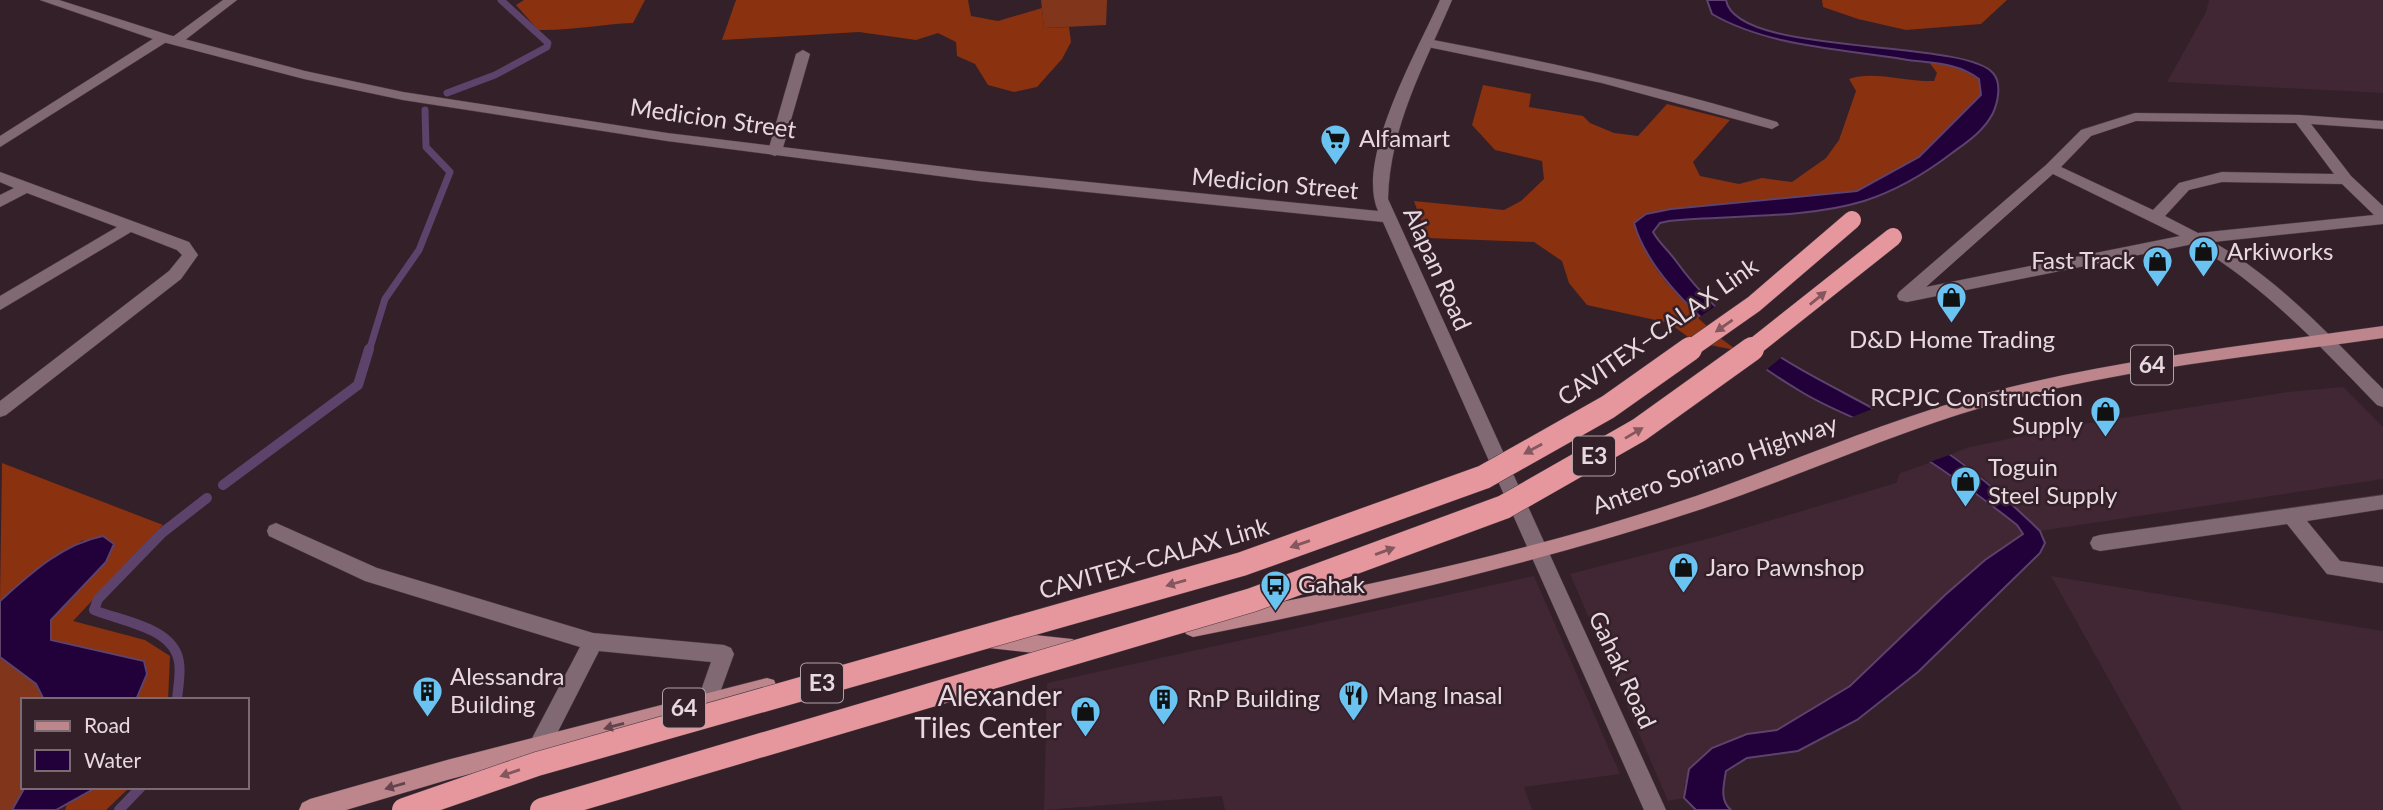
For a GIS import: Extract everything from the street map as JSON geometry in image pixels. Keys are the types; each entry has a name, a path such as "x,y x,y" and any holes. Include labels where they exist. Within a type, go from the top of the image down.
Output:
{"highway":[{"name":"CAVITEX–CALAX Link","path":"404,810 537,764 1242,564 1484,477 1608,407 1754,304 1852,220"},
{"name":"E3","path":"542,810 1252,600 1504,507 1639,430 1787,324 1894,237"}],"main road":[{"name":"Antero Soriano Highway","path":"550,810 987,690 1063,649 1358,596 1539,552 1700,502 1862,441 1984,400 2094,374 2383,332"},
{"name":"Antero Soriano Highway","path":"310,810 539,746 853,666 985,638 1063,649"}],"street":[{"name":"Medicion Street","path":"46,0 170,39 304,75 403,96 775,150 1048,185 1386,217"},
{"path":"0,142 231,0"},
{"name":"Alapan Road","path":"1446,0 1395,116 1382,156 1380,200 1539,552"},
{"path":"1428,43 1524,60 1703,103 1772,125"},
{"path":"775,150 803,54"},
{"path":"2383,125 2300,119 2135,117 2086,133 2052,168 1905,296 2198,238 2383,217"},
{"path":"2300,119 2346,179 2383,217"},
{"path":"2052,168 2157,215 2198,238 2267,286 2383,400"},
{"path":"0,177 183,246 190,255 175,275 0,410"},
{"path":"2157,215 2184,186 2222,177 2346,179"},
{"path":"0,202 28,186"},
{"path":"0,303 131,225"},
{"path":"2100,543 2383,502"},
{"path":"2291,515 2334,568 2383,575"},
{"path":"276,531 372,575 593,642 724,654 707,702"},
{"name":"Gahak Road","path":"1539,552 1656,810"},
{"path":"539,746 593,642"}],"shaded area":[{"path":"524,0 645,0 633,23 538,30 516,5"},
{"path":"736,0 968,0 971,16 998,21 1042,8 1044,28 1069,27 1071,42 1062,59 1037,87 1014,92 988,85 975,64 957,56 956,42 938,33 916,40 859,32 722,40"},
{"path":"1041,0 1107,0 1106,25 1044,28"},
{"path":"1822,0 2007,0 1981,24 1906,30 1858,19 1823,7"},
{"path":"2209,0 2383,0 2383,93 2167,82 2206,12"},
{"path":"1929,62 1954,66 1979,79 1981,95 1919,157 1857,191 1671,209 1646,214 1634,223 1651,262 1664,280 1694,311 1745,352 1695,342 1669,323 1587,305 1569,283 1562,261 1534,242 1427,238 1414,201 1504,210 1521,201 1544,179 1542,161 1495,150 1472,125 1483,85 1531,94 1529,107 1583,116 1590,123 1614,133 1638,136 1667,104 1730,120 1693,162 1700,176 1739,184 1762,178 1792,182 1826,158 1839,140 1856,91 1849,79 1879,76 1934,81 1937,73"},
{"path":"2343,387 2383,427 2383,479 2040,531 1983,477 1951,454 1970,447 2064,427 2288,392"},
{"path":"1932,462 2017,525 2023,534 1945,595 1850,686 1777,730 1747,734 1684,784 1684,798 1668,801 1570,574 1718,536 1896,483 1900,473"},
{"path":"2,463 163,525 73,621 145,640 170,656 168,698 136,698 144,661 51,640 51,621 75,592 83,540 22,581 0,601"},
{"path":"1534,576 1620,774 1524,787 1532,810 1225,810 1222,796 1044,810 1047,683"},
{"path":"2051,576 2383,631 2383,810 2182,810"},
{"path":"0,657 36,684 43,698 21,698 21,789 24,789 12,810 0,810"},
{"path":"93,789 128,789 106,810 65,810 67,804"}],"water":[{"path":"1707,0 1726,0 1739,18 1768,31 1807,39 1940,55 1973,62 1996,77 1996,104 1980,131 1932,168 1887,192 1864,201 1817,211 1669,221 1660,223 1653,232 1702,293 1730,320 1789,362 1953,456 2040,531 2045,543 2040,553 1918,672 1857,720 1798,751 1747,758 1726,771 1724,797 1731,810 1696,810 1684,798 1689,769 1712,748 1747,734 1777,730 1850,686 1945,595 1985,560 2023,534 2017,525 1920,455 1875,428 1800,391 1727,340 1679,296 1644,247 1634,223 1646,214 1671,209 1857,191 1919,157 1981,95 1979,79 1961,69 1942,64 1780,40 1733,25 1712,14"},
{"path":"103,536 114,544 106,562 51,620 51,640 144,661 147,674 137,698 43,698 36,684 0,657 0,601 60,553"},
{"path":"24,789 93,789 56,810 12,810"}],"pier":[{"path":"1717,305 1783,356 1765,371 1723,340 1698,318"},
{"path":"1877,407 1955,453 1927,463 1847,419"}],"waterway":[{"path":"447,93 495,75 547,47 548,43 501,0"},
{"path":"369,351 385,299 419,250 450,172 426,147 425,110"},
{"path":"223,485 358,385 369,349"},
{"path":"177,698 179,662 175,650 167,641 144,627 94,610 98,599 162,533 207,498"},
{"path":"119,810 139,789"}],"place":[{"name":"Alfamart","path":"1336,166"},
{"name":"Arkiworks","path":"2204,279"},
{"name":"Fast Track","path":"2158,288"},
{"name":"D&D Home Trading","path":"1952,325"},
{"name":"RCPJC Construction Supply","path":"2106,439"},
{"name":"Toguin Steel Supply","path":"1965,509"},
{"name":"Jaro Pawnshop","path":"1683,595"},
{"name":"Gahak","path":"1275,612"},
{"name":"Alessandra Building","path":"427,718"},
{"name":"Mang Inasal","path":"1354,723"},
{"name":"RnP Building","path":"1164,726"},
{"name":"Alexander Tiles Center","path":"1085,739"}]}
